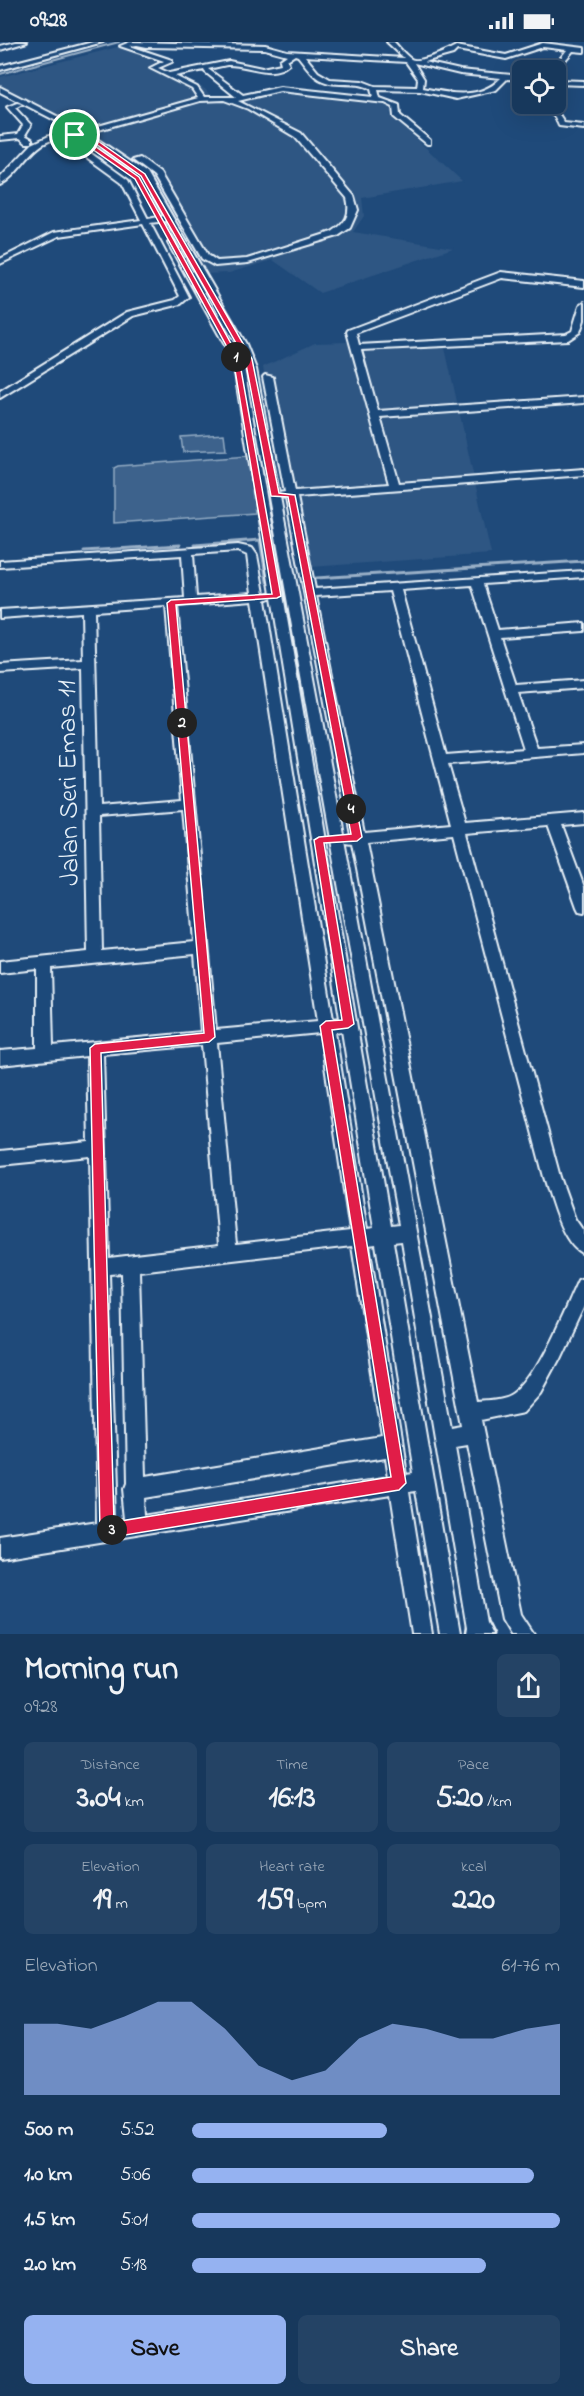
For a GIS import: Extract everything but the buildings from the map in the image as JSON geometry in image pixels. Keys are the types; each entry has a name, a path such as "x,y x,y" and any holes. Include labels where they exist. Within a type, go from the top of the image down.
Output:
{"street":[{"path":"0,48 24,42"},
{"path":"0,68 100,42"},
{"path":"202,99 195,88 153,68 170,61 123,46 135,42 250,47 296,53 421,61 456,71 512,77"},
{"path":"240,42 250,47"},
{"path":"390,42 407,60 420,79 420,89"},
{"path":"54,44 68,50"},
{"path":"421,61 451,53 456,48 506,57 543,45 584,50"},
{"path":"192,46 214,54"},
{"path":"562,60 572,48"},
{"path":"169,75 229,63 262,70 284,66 286,64 283,60 296,53"},
{"path":"296,53 322,78 338,82 363,83 374,88 420,89 456,97 494,89 505,77"},
{"path":"223,57 232,60 229,63"},
{"path":"207,70 242,97"},
{"path":"566,82 584,83"},
{"path":"374,88 377,100"},
{"path":"0,89 84,132 157,176 205,257 215,264 248,261 343,230 354,210 351,198 304,142 278,122 231,100"},
{"path":"84,132 202,99 231,100 280,89 377,100 397,106 396,116 427,142"},
{"path":"0,95 84,132 137,178 158,220 236,358 319,840 450,1634"},
{"path":"19,104 10,107 27,125 21,136"},
{"path":"555,114 561,125 584,127"},
{"path":"0,138 21,136 36,144"},
{"path":"0,183 36,144 61,136 106,167 124,182 158,220 248,359 338,838 478,1633"},
{"path":"0,262 57,234 158,220"},
{"path":"0,395 130,314 183,299 184,292 158,220"},
{"path":"395,487 351,332 495,277 519,275 584,284"},
{"path":"356,348 568,337 576,332 584,305"},
{"path":"268,377 474,1433 512,1619 524,1634"},
{"path":"374,414 584,400"},
{"path":"260,497 584,472"},
{"path":"0,564 187,551 248,550 252,555 422,1634"},
{"path":"187,551 191,601"},
{"path":"310,593 584,574"},
{"path":"476,581 532,753"},
{"path":"395,587 559,1201 568,1223 584,1246"},
{"path":"0,614 293,595"},
{"path":"171,603 228,1252"},
{"name":"Jalan Seri Emas 11","path":"88,608 95,957"},
{"path":"493,634 584,627"},
{"path":"0,670 89,663"},
{"path":"511,689 584,684"},
{"path":"440,760 584,749"},
{"path":"92,812 189,804"},
{"path":"319,840 584,818"},
{"path":"553,820 584,907"},
{"path":"0,967 202,947"},
{"path":"44,962 45,1053"},
{"path":"0,1058 348,1024"},
{"path":"95,1048 107,1530"},
{"path":"0,1158 98,1148"},
{"path":"100,1267 409,1232"},
{"path":"129,1264 134,1489 137,1525"},
{"path":"470,1413 518,1403 528,1394 556,1345 584,1286"},
{"path":"444,1437 474,1433"},
{"path":"134,1489 392,1446"},
{"path":"0,1548 424,1480"}],"shaded area":[{"path":"118,47 175,61 164,68 205,89 210,95 232,96 248,101 282,91 390,105 392,109 390,115 462,181 362,198 364,216 353,232 453,248 320,293 273,260 229,273 205,274 148,174 72,123 0,86 0,77"},
{"path":"443,339 491,554 297,568 263,367 315,343"},
{"path":"224,434 226,450 183,452 181,437"},
{"path":"248,456 255,513 114,523 114,468 118,466"}],"waterway":[{"path":"0,74 119,42"},
{"path":"195,545 260,540 267,582"},
{"path":"84,551 180,545"},
{"path":"316,578 584,561"}],"route":[{"path":"83,133 144,175 248,359 275,496 291,495 357,837 319,840 348,1024 326,1026 399,1483 107,1530 95,1048 209,1037 171,603 277,596 236,358 137,178 75,135 83,133"}]}
